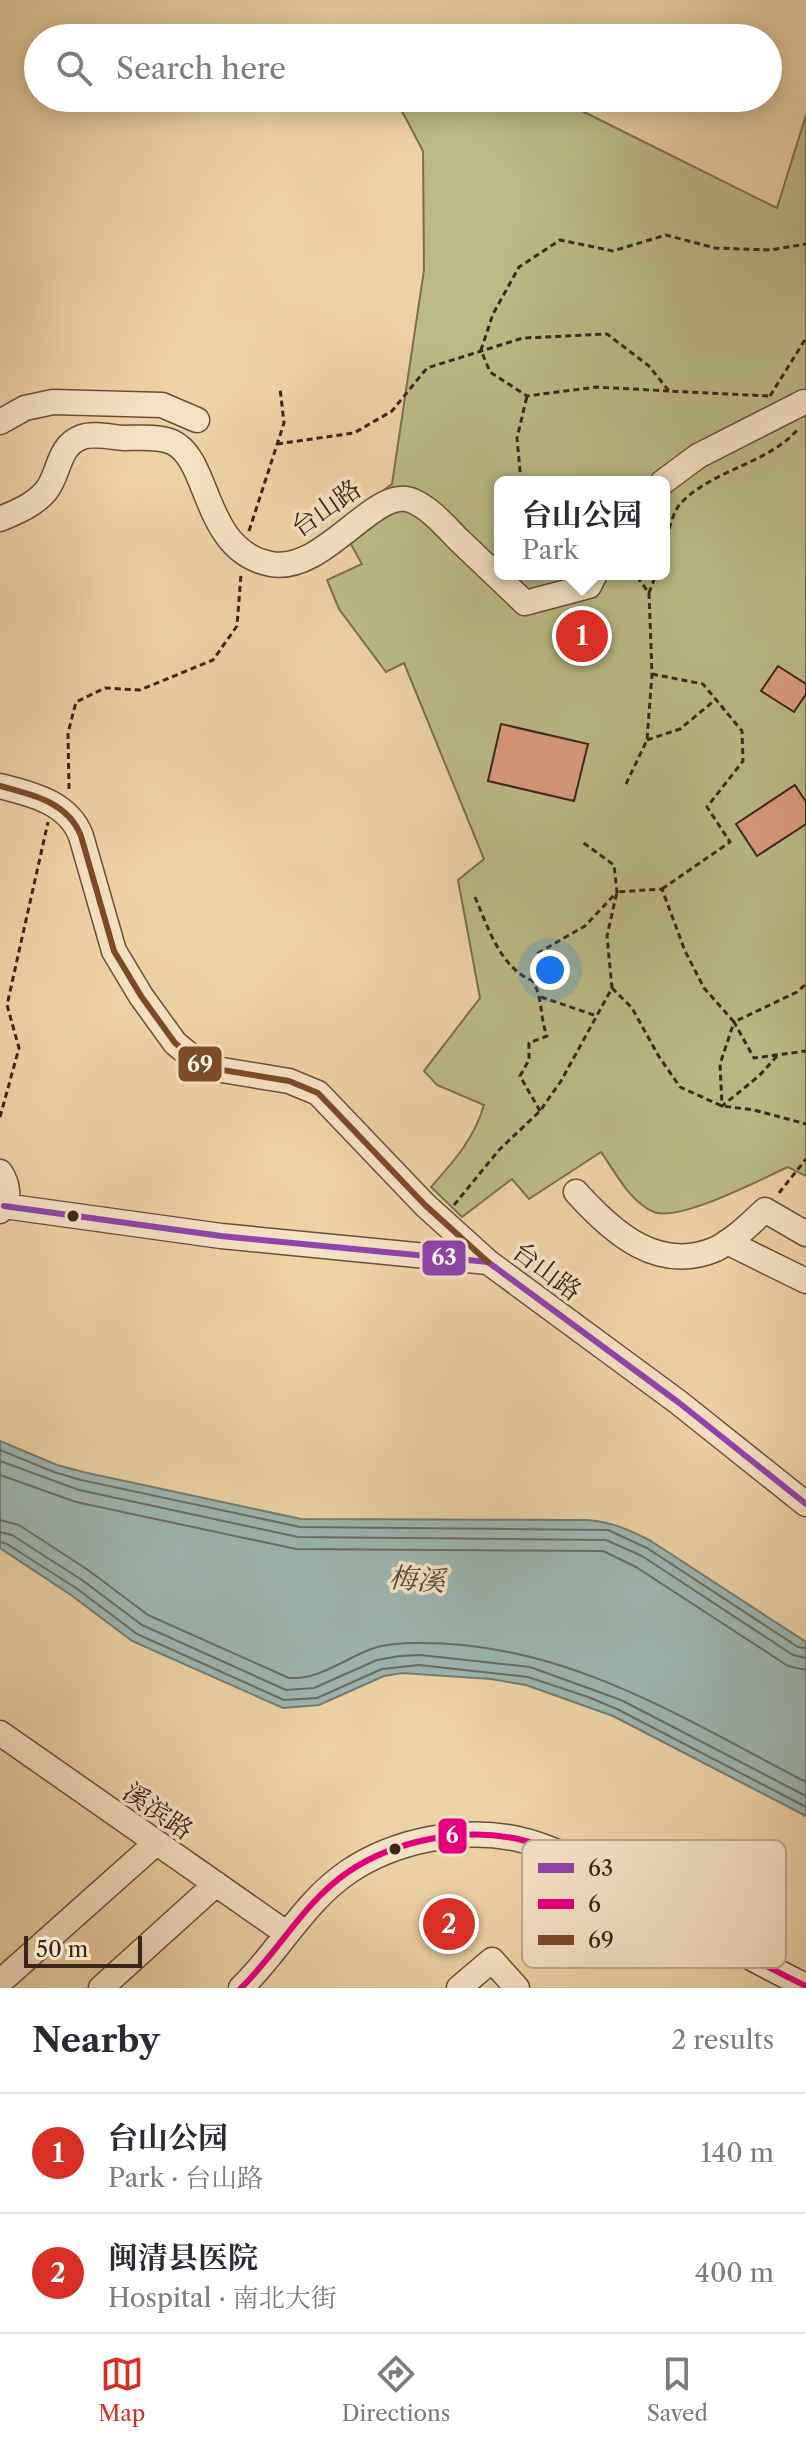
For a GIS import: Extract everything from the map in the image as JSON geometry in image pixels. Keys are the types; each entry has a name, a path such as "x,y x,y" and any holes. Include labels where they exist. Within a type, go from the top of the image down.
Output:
{"street":[{"path":"0,422 25,408 53,402 162,405 197,420"},
{"path":"670,477 698,456 803,410"},
{"path":"0,519 37,500 55,475 63,453 71,443 83,436 156,439 183,449 216,521 243,552"},
{"name":"台山路","path":"243,552 274,565 294,564 347,532 385,501 397,498 412,500 435,517 494,573"},
{"name":"台山路","path":"501,580 525,603 589,586 592,580"},
{"path":"0,786 55,805 78,828 108,936 121,965 175,1043 204,1067 289,1081 318,1093 409,1189 488,1262"},
{"path":"0,1172 8,1192 2,1208"},
{"path":"576,1192 602,1221 656,1255 703,1253 727,1242 765,1210 806,1234"},
{"name":"台山路","path":"2,1208 221,1236 488,1262 678,1402 806,1504"},
{"path":"727,1242 806,1281"},
{"name":"溪滨路","path":"0,1733 286,1933"},
{"path":"241,1988 313,1901 349,1871 379,1855 429,1840 467,1835 499,1836 522,1841"},
{"path":"0,1982 156,1843"},
{"path":"101,1988 216,1884"},
{"path":"459,1988 492,1960 517,1988"},
{"path":"773,1968 806,1986"}],"path":[{"path":"670,531 680,503 719,476 769,452 803,410 789,396 596,387 527,396 490,372 481,350 493,314 519,267 560,240 613,251 666,235 715,248 770,250 806,244"},
{"path":"277,444 354,433 392,411 427,368 523,338 607,334 649,366 669,391"},
{"path":"770,396 806,338"},
{"path":"0,1117 19,1048 7,1005 10,987 35,888 44,830 55,805 69,790 68,733 76,702 105,688 140,690 213,660 237,626 243,552 284,423 280,388"},
{"path":"520,476 517,438 527,396"},
{"path":"639,580 649,593"},
{"path":"626,784 647,740 652,674 649,593 654,580"},
{"path":"540,1111 520,1076 529,1060 529,1043 547,1036 543,1026 541,997 533,981 538,953 585,926 617,892 662,889 730,842 707,807 743,761 742,731 703,684 652,674"},
{"path":"647,740 680,729 715,700"},
{"path":"442,1220 499,1150 540,1111 561,1081 612,988 607,936 617,892 614,865 581,841"},
{"path":"662,889 685,951 704,988 734,1022 754,1058 806,1051"},
{"path":"475,897 492,938 518,975 533,981"},
{"path":"722,1106 720,1064 734,1022 797,992 806,984"},
{"path":"612,988 632,1008 680,1087 722,1106 754,1110 806,1124"},
{"path":"541,997 597,1016"},
{"path":"722,1106 759,1076 777,1056"},
{"path":"765,1210 806,1159"}],"green space":[{"path":"402,112 584,112 777,208 806,115 806,1176 788,1167 721,1198 666,1213 654,1212 638,1201 601,1152 529,1199 512,1179 462,1217 431,1187 469,1139 484,1105 437,1085 424,1071 480,998 458,880 484,859 404,663 386,672 339,609 327,580 362,564 339,523 392,484 424,270 423,151"}],"water":[{"name":"梅溪","path":"0,1441 57,1465 83,1472 301,1519 588,1520 636,1533 806,1642 806,1816 613,1716 526,1685 491,1679 402,1673 384,1676 319,1705 283,1708 132,1641 71,1595 0,1548"}],"building":[{"path":"778,666 806,684 806,694 794,712 761,691"},
{"path":"501,724 588,744 574,801 488,781"},
{"path":"795,785 806,802 806,824 757,856 736,824"}],"transit line":[{"name":"69","path":"0,786 47,801 75,824 114,951 175,1043 204,1067 289,1081 318,1093 425,1205 488,1262"},
{"name":"63","path":"4,1206 221,1236 488,1262 678,1402 806,1504"},
{"name":"6","path":"241,1988 318,1898 332,1884 367,1861 408,1844 452,1836 497,1836 522,1840"},
{"name":"6","path":"772,1968 806,1986"}],"place":[{"name":"台山公园","path":"582,636"},
{"name":"闽清县医院","path":"449,1924"}]}
